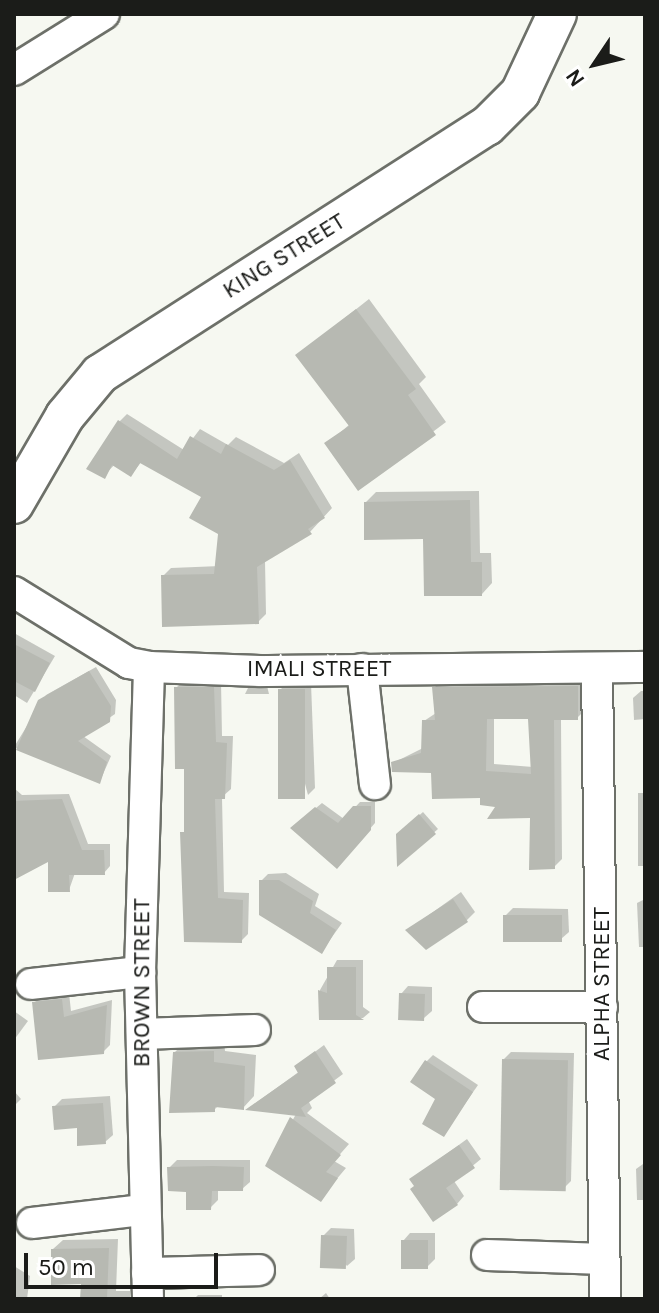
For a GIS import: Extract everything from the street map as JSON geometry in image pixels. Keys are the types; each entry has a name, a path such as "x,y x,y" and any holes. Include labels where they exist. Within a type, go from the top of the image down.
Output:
{"street":[{"path":"14,70 104,14"},
{"name":"KING STREET","path":"14,504 65,416 100,374 487,126 520,93 557,14"},
{"name":"IMALI STREET","path":"14,592 110,652 149,667 645,667"},
{"name":"BROWN STREET","path":"147,1286 140,972 149,667"},
{"name":"ALPHA STREET","path":"597,668 605,1299"},
{"path":"362,669 375,784"},
{"path":"31,984 140,972"},
{"path":"483,1007 602,1007"},
{"path":"142,1034 255,1030"},
{"path":"32,1223 143,1210"},
{"path":"487,1255 604,1259"},
{"path":"147,1286 259,1270"}],"building":[{"path":"356,309 416,389 408,395 436,435 358,491 324,443 349,426 295,355"},
{"path":"118,420 177,459 190,436 221,454 226,444 274,470 290,460 325,518 308,529 312,534 257,567 259,624 162,627 161,575 214,574 218,534 189,518 201,497 140,463 131,477 112,465 105,479 86,469"},
{"path":"470,500 471,562 482,562 482,596 424,596 423,539 364,540 364,502"},
{"path":"14,644 50,663 35,692 14,681"},
{"path":"89,671 111,706 110,722 78,741 107,762 100,784 16,750 38,700"},
{"path":"578,686 578,720 554,720 555,869 529,870 530,818 487,819 495,807 480,805 480,798 432,799 431,773 392,772 391,762 421,753 422,720 435,720 432,687","holes":["487,719 528,719 531,774 486,771"]},
{"path":"174,687 214,687 216,742 227,743 225,799 215,799 218,898 243,900 242,943 184,942 180,832 184,832 184,769 175,769"},
{"path":"278,689 305,689 305,799 278,799"},
{"path":"62,799 82,850 104,850 105,875 69,875 70,892 48,892 48,862 14,880 14,801"},
{"path":"353,806 371,806 371,830 337,869 290,828 315,807 338,823"},
{"path":"419,814 436,834 397,867 396,834"},
{"path":"259,880 279,880 313,901 310,913 336,930 322,954 259,915"},
{"path":"453,899 468,922 426,950 405,930"},
{"path":"503,915 562,915 562,942 503,942"},
{"path":"327,967 356,967 356,1015 364,1020 319,1020 318,990 327,993"},
{"path":"399,993 425,994 424,1021 398,1020"},
{"path":"62,999 64,1017 107,1005 104,1054 38,1060 32,1002"},
{"path":"214,1051 214,1062 245,1066 244,1110 215,1107 215,1112 169,1113 173,1052"},
{"path":"315,1051 336,1083 301,1108 306,1117 245,1110 298,1073 294,1066"},
{"path":"502,1059 568,1060 566,1191 500,1190"},
{"path":"425,1060 473,1092 444,1137 422,1124 435,1099 410,1082"},
{"path":"103,1103 106,1144 77,1146 77,1128 54,1130 52,1106"},
{"path":"290,1117 341,1155 326,1172 338,1178 321,1202 265,1166"},
{"path":"459,1145 475,1168 446,1188 458,1205 433,1222 410,1189 414,1186 409,1179"},
{"path":"167,1167 244,1167 243,1191 212,1191 211,1210 186,1210 186,1192 168,1191"},
{"path":"321,1235 347,1236 346,1269 320,1268"},
{"path":"401,1240 428,1240 428,1269 401,1269"},
{"path":"109,1248 107,1299 80,1299 81,1284 51,1285 51,1249"}]}
